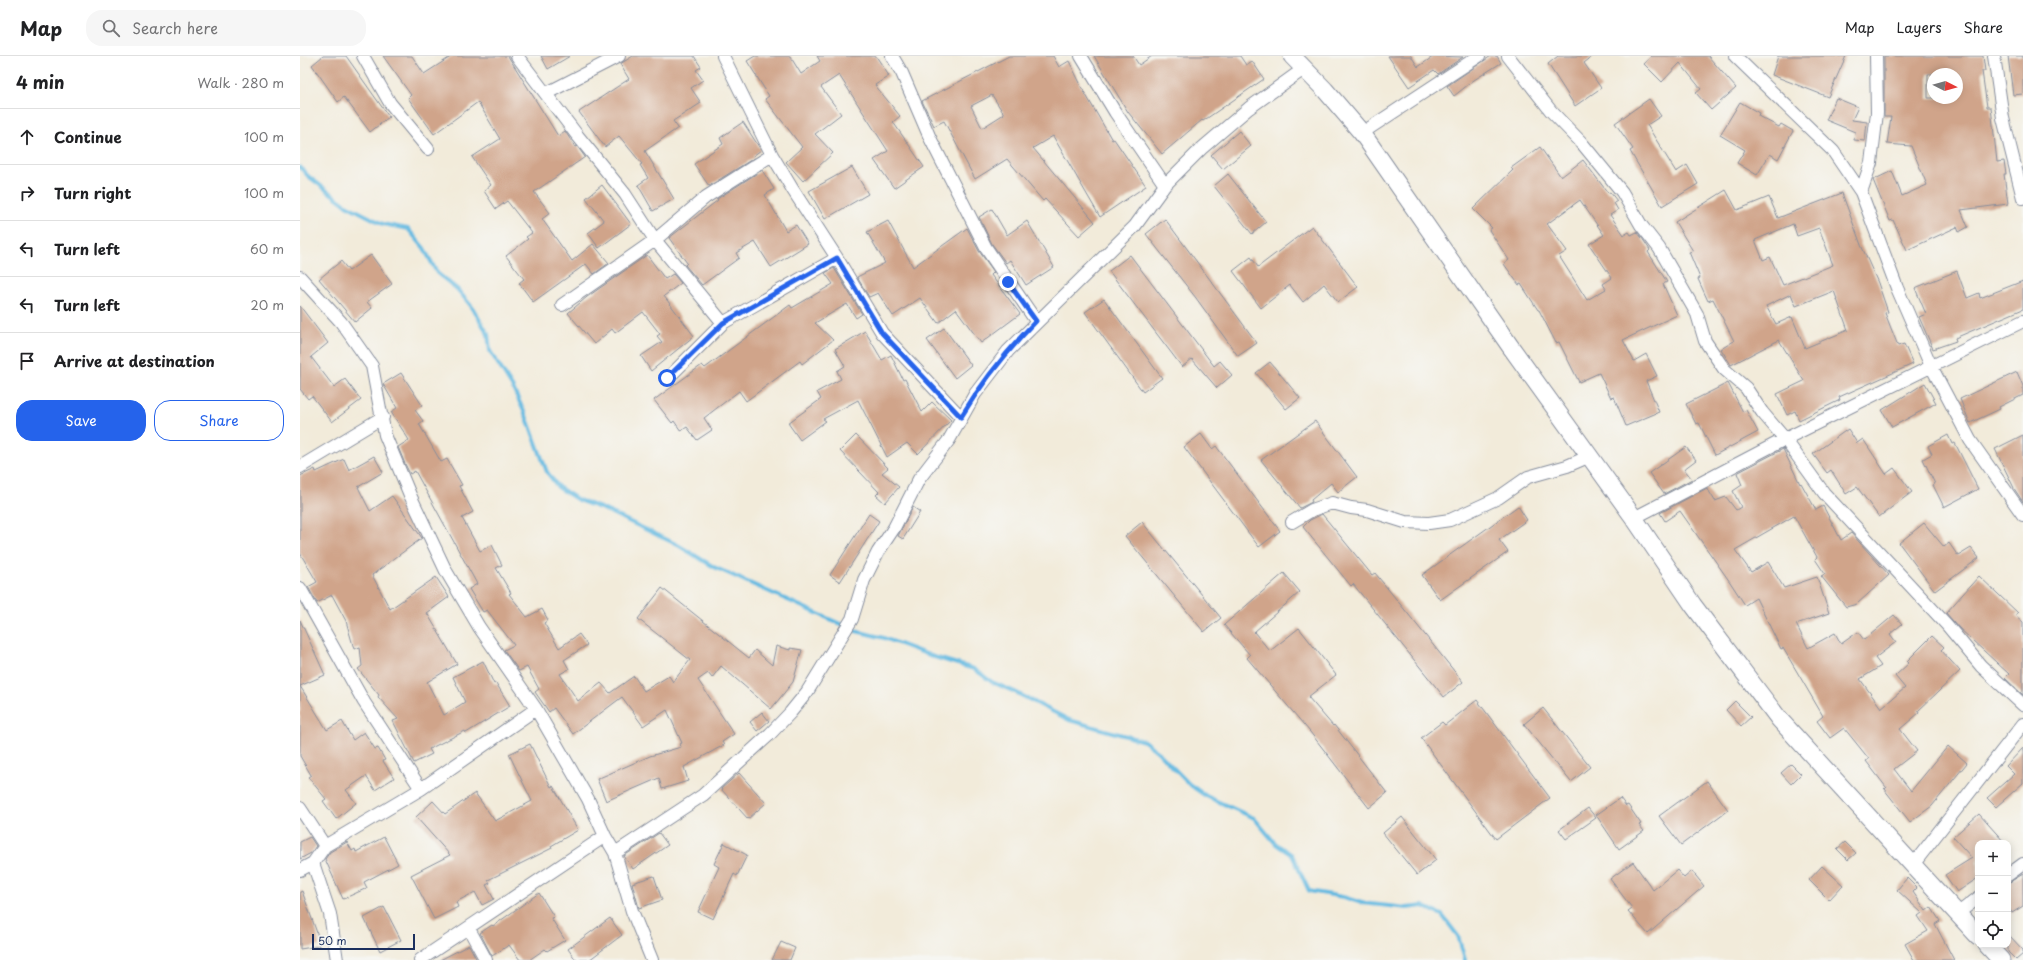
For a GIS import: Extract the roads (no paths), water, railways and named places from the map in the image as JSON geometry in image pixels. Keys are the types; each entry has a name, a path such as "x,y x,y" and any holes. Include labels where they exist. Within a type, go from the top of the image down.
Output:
{"main road":[{"path":"1292,56 1305,68 1362,133 1634,518 1693,605 1779,720 1975,933"},
{"path":"1990,948 2001,960"}],"street":[{"path":"363,56 390,103 428,149"},
{"path":"517,56 547,93 577,135 625,194 655,240 723,323"},
{"path":"547,93 619,56"},
{"path":"723,56 772,155 792,190 837,258 882,333 961,417"},
{"path":"892,56 902,73 930,138 986,248 1036,321"},
{"path":"1080,56 1115,112 1164,185"},
{"path":"1362,133 1479,56"},
{"path":"1508,56 1551,111 1581,142 1622,192 1641,225 1659,248 1697,314 1705,341 1714,357 1724,370 1746,388 1762,412 1785,439 1824,493 1942,620 1982,666 2023,705"},
{"path":"1735,56 1833,151 1861,192 1897,288 1931,366 1970,440 2023,514"},
{"path":"1861,192 1871,163 1877,113 1876,56"},
{"path":"1994,56 2003,118 2023,198"},
{"path":"615,854 703,795 770,734 807,692 852,619 864,580 878,552 894,528 918,479 949,440 975,394 1008,350 1135,226 1164,185 1201,149 1249,108 1305,68"},
{"path":"562,306 655,240 706,198 772,155"},
{"path":"667,378 723,323 837,258"},
{"path":"300,277 341,322 372,366 383,417 385,435 393,458 446,571 479,627 536,708 588,799 615,854 632,911 652,960"},
{"path":"1634,518 1785,439 2023,321"},
{"path":"300,467 383,417"},
{"path":"1292,522 1312,510 1332,503 1367,510 1405,522 1429,523 1450,520 1498,498 1528,477 1567,466 1590,456"},
{"path":"300,588 364,702 421,789"},
{"path":"300,870 313,863 325,846 421,789 536,708"},
{"path":"1912,866 2023,724"},
{"path":"300,808 325,846"},
{"path":"420,960 469,929 605,836"},
{"path":"313,863 330,914 337,960"},
{"path":"2011,873 2023,864"},
{"path":"1957,914 1975,900"},
{"path":"469,929 486,960"}],"waterway":[{"path":"300,167 308,176 346,205 383,224 408,229 424,248 437,273 457,289 472,307 488,334 490,351 513,388 527,418 547,472 558,487 578,500 603,509 676,544 714,567 856,631 884,638 934,657 974,669 992,682 1015,692 1069,720 1144,741 1158,752 1189,784 1206,796 1254,818 1276,844 1292,855 1309,891 1343,897 1362,903 1407,908 1423,906 1442,915 1458,936 1465,960"}]}
